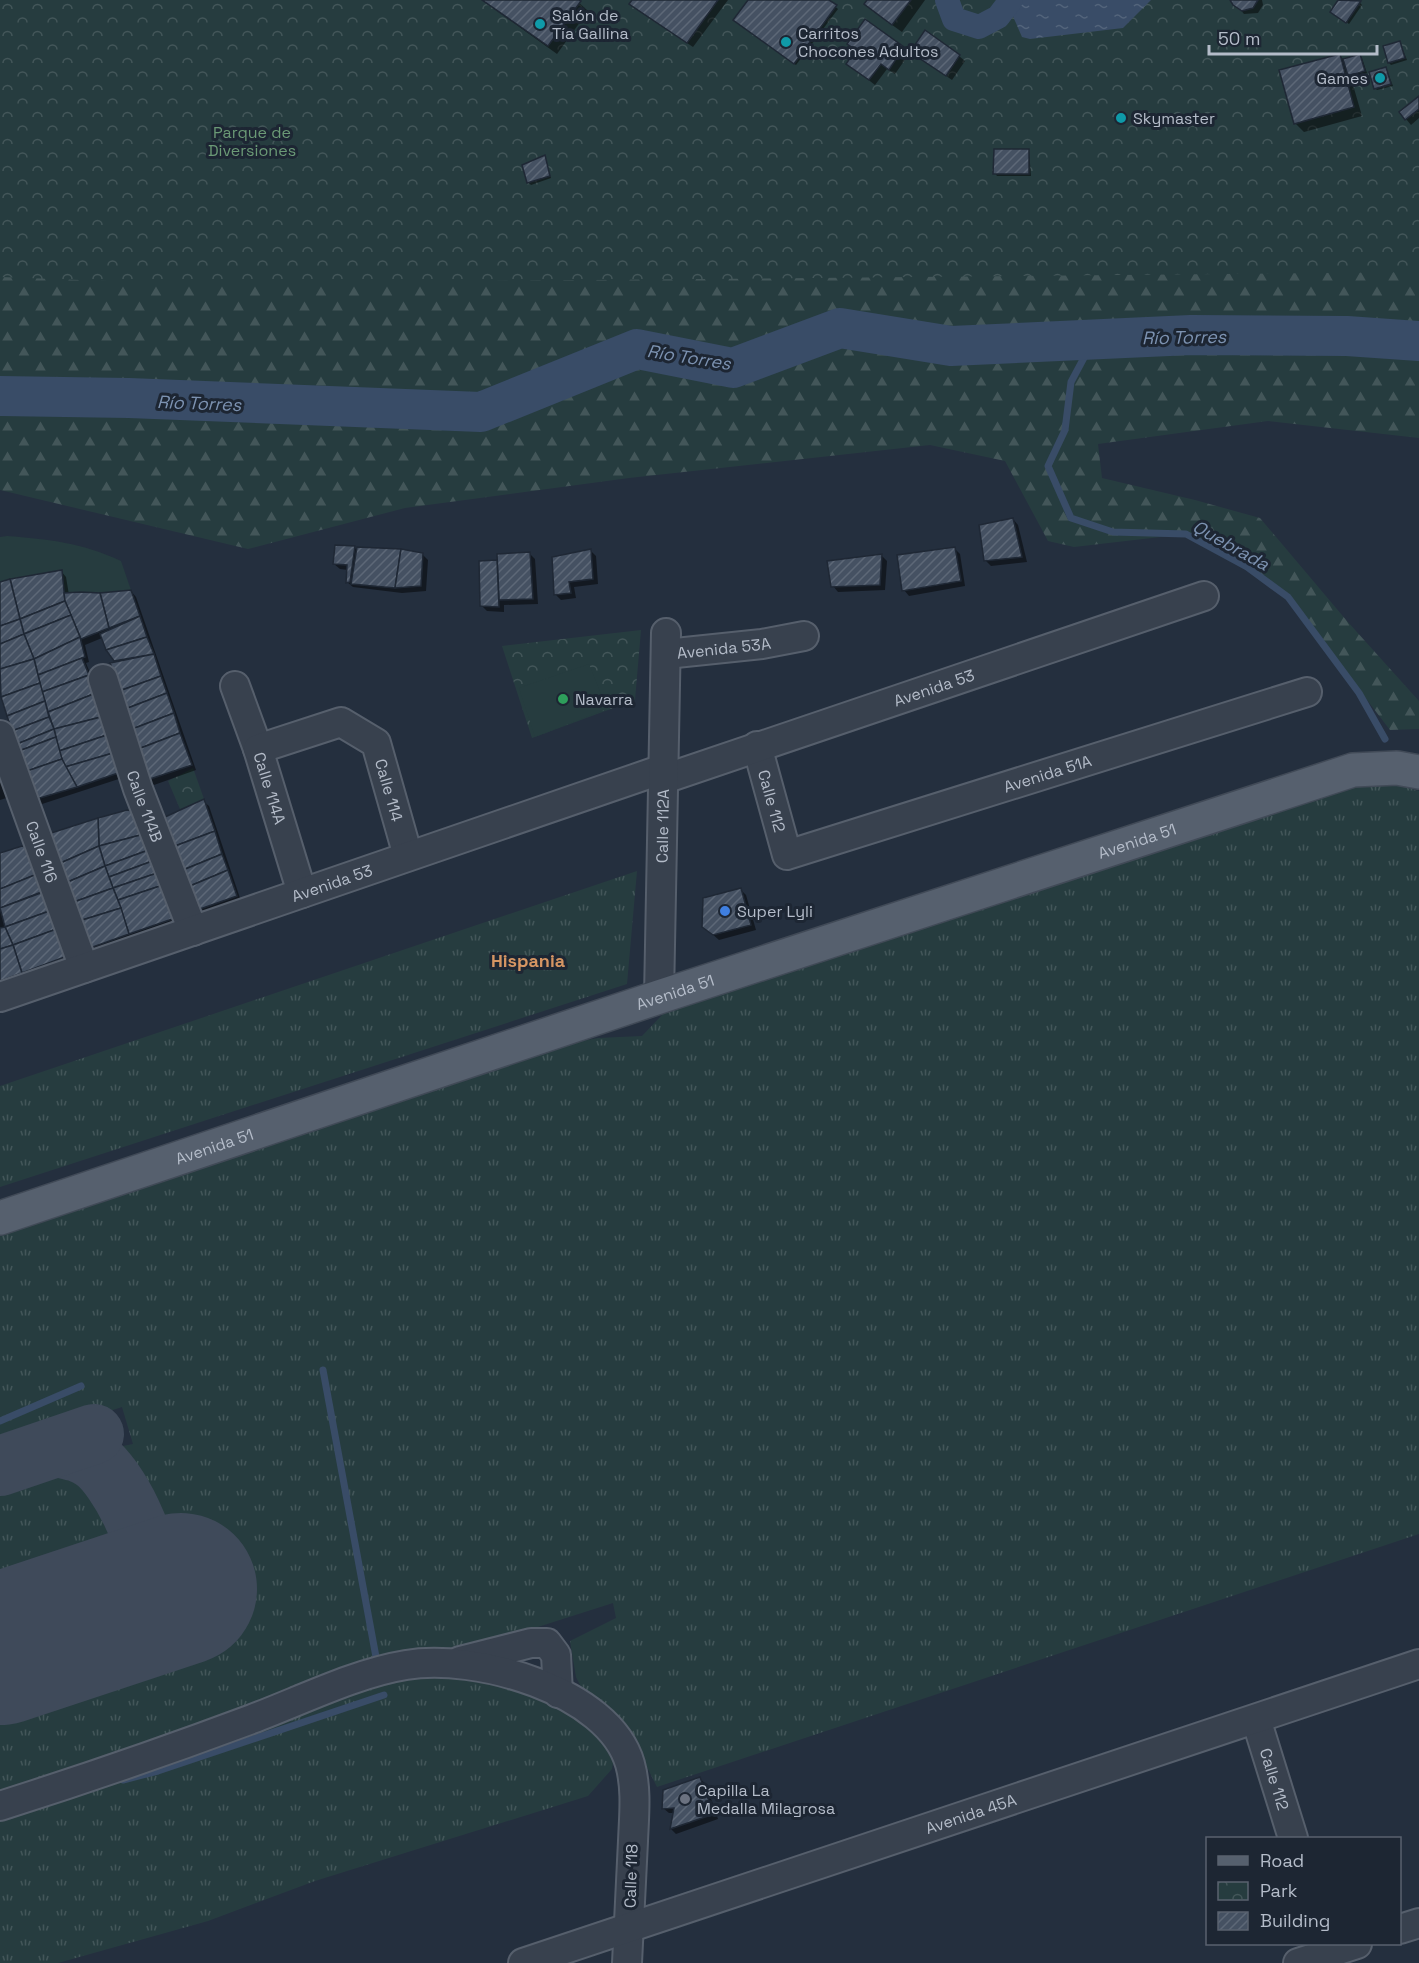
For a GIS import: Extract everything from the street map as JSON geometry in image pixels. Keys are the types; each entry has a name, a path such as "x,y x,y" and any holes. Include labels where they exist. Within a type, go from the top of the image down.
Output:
{"main road":[{"name":"Avenida 51","path":"0,1218 659,997 1353,770 1397,768 1419,772"}],"street":[{"name":"Avenida 53","path":"0,997 408,856 757,746 1204,596"},
{"name":"Avenida 53A","path":"666,643 762,644 804,636"},
{"name":"Calle 112A","path":"659,997 666,643"},
{"name":"Calle 114B","path":"103,679 138,789 193,931"},
{"name":"Calle 114A","path":"235,686 258,749 302,893"},
{"name":"Avenida 51A","path":"787,855 1307,692"},
{"name":"Calle 114","path":"258,749 341,722 376,743 408,856"},
{"name":"Calle 116","path":"0,735 84,968"},
{"name":"Calle 112","path":"757,746 787,855"},
{"path":"0,1806 127,1766 358,1679 406,1665 457,1662 531,1643 547,1643 556,1655 558,1693"},
{"name":"Calle 118","path":"457,1662 532,1683 558,1693 578,1702 601,1718 615,1733 631,1765 635,1790 627,1963"},
{"name":"Avenida 45A","path":"523,1963 1419,1664"},
{"name":"Calle 112","path":"1256,1719 1292,1837"},
{"path":"1401,1929 1419,1923"},
{"path":"1298,1963 1326,1948 1349,1945"}],"green space":[{"name":"Parque de Diversiones","path":"0,0 1419,0 1419,272 187,284 0,277"},
{"path":"1419,208 1419,438 1268,421 1098,444 1102,478 1260,518 1347,621 1419,701 1419,729 1390,730 1288,597 1247,567 1186,534 1074,547 1048,541 1005,461 930,445 629,478 405,508 248,549 0,490 0,277"},
{"path":"0,537 65,543 93,550 121,561 131,590 64,593 62,571 0,582"},
{"path":"641,630 635,700 532,738 502,646"},
{"name":"Navarra","path":"589,664 607,709 535,737 519,688"},
{"path":"193,768 204,799 180,809 168,781"},
{"path":"1384,781 1419,791 1419,1534 657,1787 642,1757 586,1697 576,1677 570,1641 616,1618 613,1603 0,1799 0,1704 208,1634 182,1560 108,1449 133,1444 122,1407 0,1447 0,1236 565,1044 598,1038 642,1036 663,1014 694,998 1346,785"},
{"path":"637,871 627,984 0,1187 0,1086"},
{"path":"44,1472 69,1476 91,1486 122,1535 127,1548 127,1560 0,1602 0,1487"},
{"path":"457,1669 578,1709 615,1751 612,1769 588,1796 315,1881 208,1921 58,1963 0,1963 0,1811 380,1677"}],"water":[{"path":"1006,0 1151,0 1123,28 1030,39 1022,37"}],"building":[{"name":"Salón de Tía Gallina","path":"482,0 579,0 581,1 548,46"},
{"path":"632,0 718,0 687,43 629,4"},
{"name":"Carritos Chocones Adultos","path":"748,0 829,0 837,5 794,64 733,20"},
{"path":"867,0 911,0 892,25 864,4"},
{"path":"1230,0 1258,0 1253,8 1242,11"},
{"path":"1338,0 1361,1 1346,23 1330,12"},
{"path":"865,19 904,47 889,70 881,64 869,80 846,64 856,50 847,44"},
{"path":"925,30 960,55 946,76 910,52"},
{"name":"Games","path":"1400,41 1405,58 1388,63 1383,46"},
{"path":"1340,54 1354,107 1294,124 1279,70"},
{"name":"Games","path":"1360,54 1365,71 1348,76 1343,59"},
{"name":"Games","path":"1386,67 1391,84 1374,89 1369,72"},
{"path":"1419,96 1419,109 1405,120 1399,112"},
{"path":"994,149 1029,149 1029,174 993,174"},
{"path":"545,155 550,176 527,183 522,165"},
{"path":"1013,518 1022,557 984,561 979,525"},
{"path":"335,545 355,546 350,582 346,583 347,565 333,564"},
{"path":"357,547 401,549 395,588 351,584"},
{"path":"955,547 961,581 902,591 897,555"},
{"path":"401,549 423,553 421,586 395,588"},
{"path":"591,549 593,579 569,582 571,593 554,595 552,557"},
{"path":"530,552 533,599 499,600 497,554"},
{"path":"882,554 880,585 831,587 827,561"},
{"path":"497,560 499,607 480,606 479,561"},
{"path":"62,570 65,601 20,619 10,579"},
{"path":"10,579 20,619 0,626 0,582"},
{"path":"131,590 140,616 109,628 100,593"},
{"path":"64,593 100,593 109,628 81,639 65,601"},
{"path":"65,601 71,615 24,634 20,619"},
{"path":"71,615 80,637 34,659 24,634"},
{"path":"140,616 147,637 106,650 100,634"},
{"path":"20,619 24,634 0,644 0,626"},
{"path":"24,634 34,659 0,669 0,644"},
{"path":"80,637 85,657 38,675 34,659"},
{"path":"147,637 154,654 114,661 106,650"},
{"path":"154,654 161,676 122,690 110,663"},
{"path":"82,658 89,675 42,692 38,675"},
{"path":"34,659 40,683 1,697 0,669"},
{"path":"89,675 96,693 48,712 42,692"},
{"path":"161,676 167,693 120,711 118,703 125,700 122,690"},
{"path":"40,683 45,701 7,716 1,697"},
{"path":"96,693 105,716 54,729 48,712"},
{"path":"167,693 174,713 127,731 120,711"},
{"path":"45,701 49,717 12,731 7,716"},
{"path":"174,713 180,733 133,751 127,731"},
{"path":"105,716 113,733 59,751 54,729"},
{"path":"49,717 54,729 17,744 12,731"},
{"path":"54,729 56,737 19,751 17,744"},
{"path":"113,733 120,751 65,767 59,751"},
{"path":"180,733 192,765 147,780 133,751"},
{"path":"56,737 62,759 27,771 19,751"},
{"path":"120,751 127,770 77,787 65,767"},
{"path":"62,759 77,787 33,800 27,771"},
{"path":"204,799 215,831 175,846 165,817"},
{"path":"127,810 138,812 148,833 99,846 98,818"},
{"path":"98,818 99,846 56,865 48,834"},
{"path":"215,831 222,854 183,870 175,846"},
{"path":"148,833 154,848 105,866 99,846"},
{"path":"22,846 32,848 42,872 0,889 0,853"},
{"path":"99,846 105,866 63,884 56,865"},
{"path":"154,848 158,859 109,877 105,866"},
{"path":"222,854 228,870 190,886 183,870"},
{"path":"158,859 163,871 113,888 109,877"},
{"path":"105,866 113,888 71,903 63,884"},
{"path":"228,870 237,896 200,909 190,886"},
{"path":"163,871 166,884 118,900 113,888"},
{"path":"42,872 44,891 0,908 0,889"},
{"path":"166,884 178,917 129,934 118,900"},
{"path":"113,888 121,908 79,921 71,903"},
{"name":"Super Lyli","path":"741,888 751,925 713,935 702,927 703,898"},
{"path":"49,890 55,909 5,927 0,908"},
{"path":"121,908 129,934 90,948 79,921"},
{"path":"55,909 62,927 13,945 5,927"},
{"path":"5,927 13,945 0,949 0,928"},
{"path":"62,927 70,955 22,973 13,945"},
{"path":"13,945 22,973 0,981 0,949"},
{"name":"Capilla La Medalla Milagrosa","path":"700,1777 714,1814 670,1829 674,1808 662,1809 663,1790"}],"waterway":[{"path":"947,0 954,19 979,27 998,17 1011,0"},
{"name":"Río Torres","path":"0,396 129,398 481,412 637,349 733,368 840,328 951,346 1191,335 1347,336 1419,341"},
{"name":"Quebrada","path":"1094,339 1071,382 1065,430 1048,466 1071,518 1113,532 1186,534 1247,567 1288,597 1359,693 1385,739"},
{"path":"323,1370 376,1657"},
{"path":"0,1421 81,1386"},
{"path":"123,1780 158,1771 384,1695"}],"taxiway":[{"path":"0,1466 94,1434"},
{"path":"56,1447 86,1455 104,1469 123,1496 144,1546 145,1572 139,1584 130,1595 108,1613"}],"runway":[{"path":"0,1649 181,1589"}],"place":[{"name":"Salón de Tía Gallina","path":"540,24"},
{"name":"Carritos Chocones Adultos","path":"786,42"},
{"name":"Games","path":"1380,78"},
{"name":"Skymaster","path":"1121,118"},
{"name":"Navarra","path":"563,699"},
{"name":"Super Lyli","path":"725,911"},
{"name":"Capilla La Medalla Milagrosa","path":"685,1799"}],"district":[{"name":"Hispania","path":"528,960"}]}
